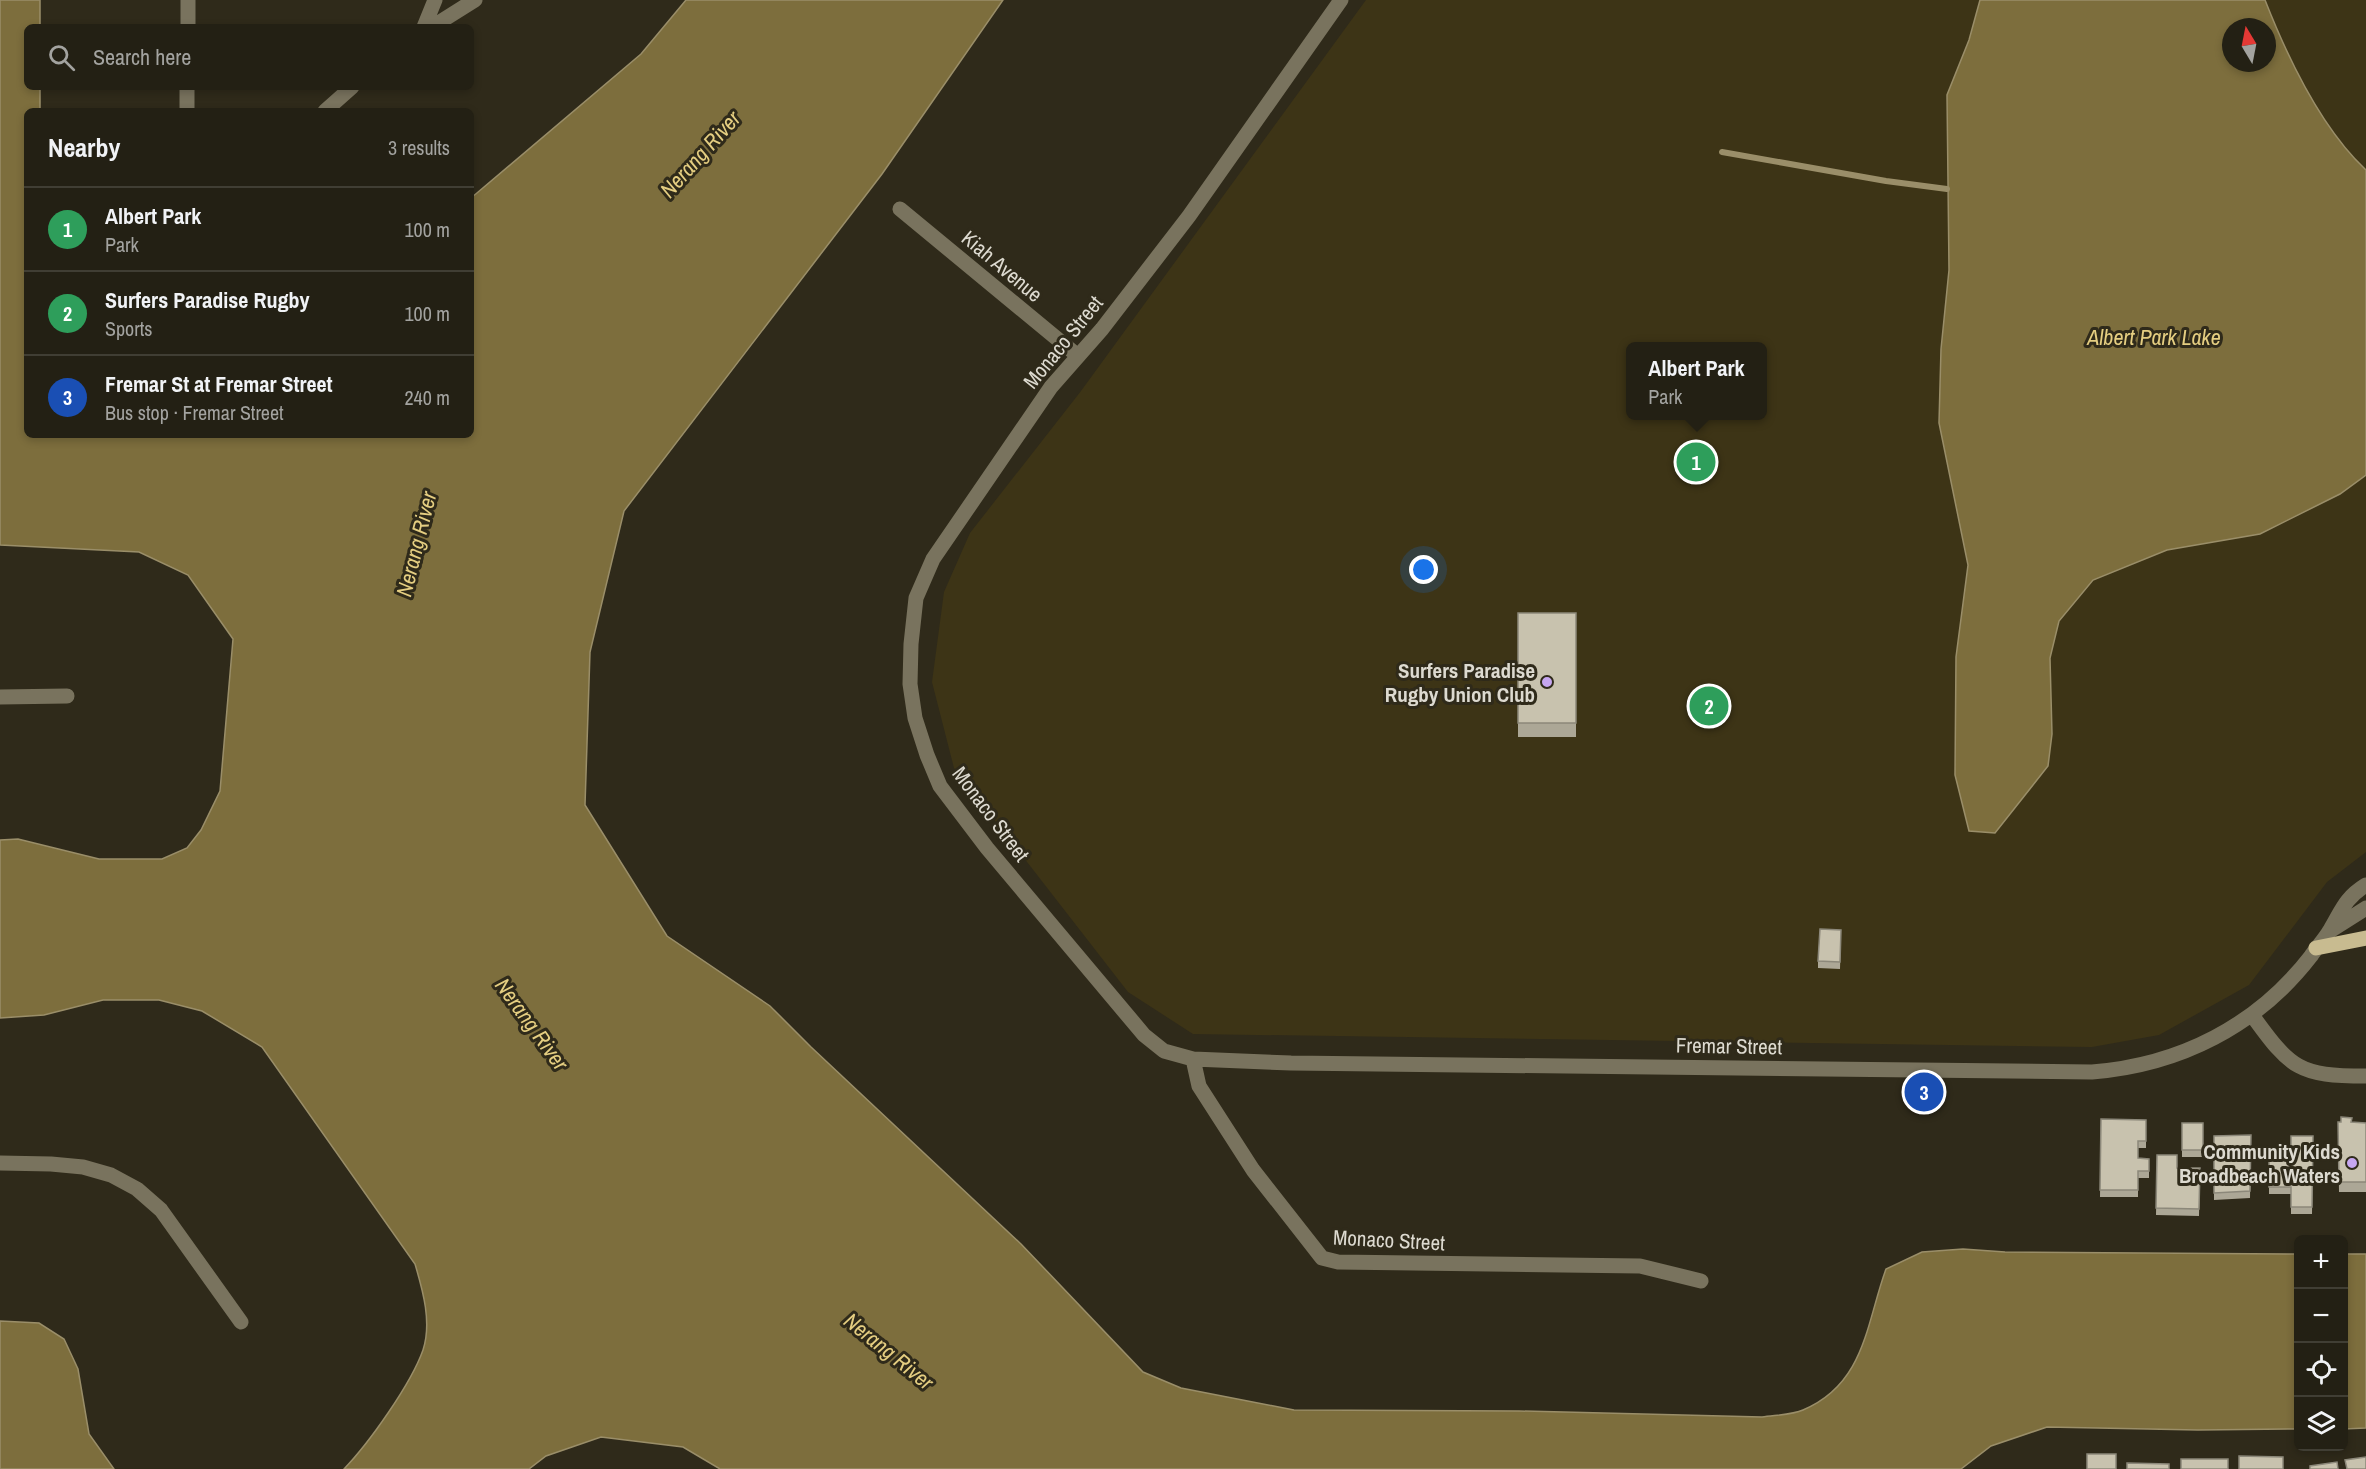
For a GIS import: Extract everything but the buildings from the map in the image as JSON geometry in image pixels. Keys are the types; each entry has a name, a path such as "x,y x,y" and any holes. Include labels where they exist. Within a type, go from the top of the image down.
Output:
{"main road":[{"path":"2316,948 2366,938"}],"street":[{"path":"188,0 188,24"},
{"path":"425,24 435,0"},
{"path":"437,24 475,0"},
{"name":"Monaco Street","path":"1341,0 1189,216 1102,329 1051,387 933,559 916,598 910,644 910,684 915,718 940,786 987,848 1144,1035 1164,1052 1193,1059 1199,1086 1253,1170 1322,1258 1338,1262 1640,1266 1701,1281"},
{"path":"187,90 187,108"},
{"path":"328,108 349,90"},
{"name":"Kiah Avenue","path":"900,209 1078,356"},
{"path":"0,697 67,696"},
{"name":"Fremar Street","path":"1193,1059 1302,1063 2092,1072 2134,1067 2171,1057 2216,1038 2252,1015 2285,985 2330,931 2345,903 2366,885"},
{"name":"Fremar Street","path":"2330,931 2366,908"},
{"path":"2252,1015 2280,1051 2301,1069 2327,1076 2366,1076"},
{"path":"0,1163 83,1167 111,1175 137,1189 161,1210 241,1322"}],"shaded area":[{"path":"1366,0 2366,0 2366,852 2327,882 2249,985 2159,1035 2092,1047 1193,1034 1128,992 954,768 932,682 944,592 970,533 1081,391"}],"water":[{"name":"Nerang River","path":"0,0 40,0 40,24 24,24 24,90 40,90 40,108 24,108 24,438 474,438 474,195 641,54 686,0 1003,0 882,174 624,511 590,652 585,805 667,936 770,1006 1021,1244 1143,1372 1181,1388 1294,1410 1519,1411 1762,1417 1789,1414 1799,1412 1824,1399 1839,1385 1860,1350 1886,1269 1922,1252 1963,1249 2005,1252 2294,1254 2294,1429 2047,1427 1991,1446 1961,1469 720,1469 683,1447 601,1437 546,1456 529,1469 344,1469 388,1412 417,1364 426,1340 427,1329 423,1296 415,1264 262,1047 202,1011 159,1000 103,1000 44,1015 0,1018 0,840 18,839 99,859 162,859 187,848 201,830 220,791 233,639 188,575 139,552 0,545"},
{"name":"Albert Park Lake","path":"1980,0 2265,0 2273,18 2222,18 2222,72 2276,72 2276,25 2307,91 2335,134 2366,170 2366,475 2340,494 2260,534 2167,550 2093,580 2059,621 2050,658 2052,734 2048,766 1995,833 1969,831 1955,775 1956,657 1968,565 1939,423 1941,349 1949,270 1947,95 1969,40"},
{"path":"2348,1254 2366,1254 2366,1428 2348,1429"},
{"path":"0,1321 39,1323 64,1339 78,1369 89,1434 114,1469 0,1469"}],"waterway":[{"path":"1722,152 1886,181 1947,189"}],"place":[{"name":"Albert Park","path":"1696,462"},
{"name":"Surfers Paradise Rugby Union Club","path":"1547,682"},
{"name":"Surfers Paradise Rugby","path":"1709,706"},
{"name":"Fremar St at Fremar Street","path":"1924,1092"},
{"name":"Community Kids Broadbeach Waters","path":"2352,1163"}]}
